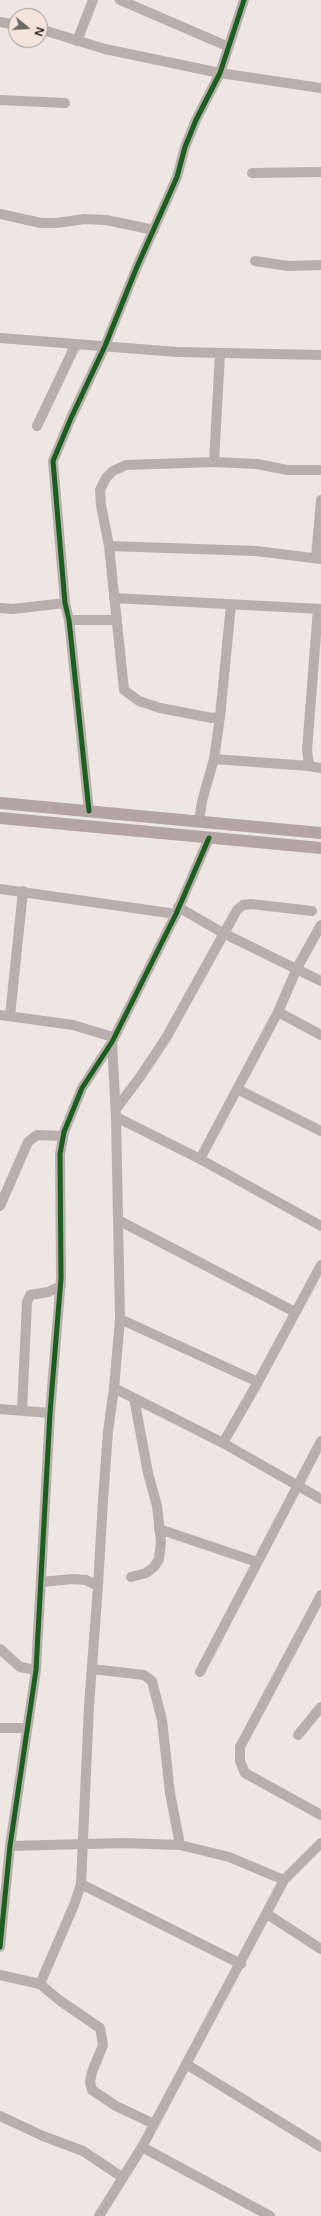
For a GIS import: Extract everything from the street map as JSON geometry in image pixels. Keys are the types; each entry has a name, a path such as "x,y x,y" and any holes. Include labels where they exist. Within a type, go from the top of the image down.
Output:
{"main road":[{"path":"0,803 321,833"},
{"path":"0,818 321,848"}],"street":[{"path":"77,40 93,0"},
{"path":"120,0 229,47"},
{"path":"89,811 69,620 65,603 53,461 71,418 105,346 136,268 177,177 185,147 196,120 220,73 244,0"},
{"path":"48,31 105,50 220,73 321,88"},
{"path":"0,100 64,103"},
{"path":"252,173 321,172"},
{"path":"0,214 42,223 56,223 85,219 106,220 154,230"},
{"path":"255,261 288,266 321,265"},
{"path":"0,338 220,354 321,355"},
{"path":"37,426 76,344"},
{"path":"214,462 220,354"},
{"path":"220,717 212,718 160,708 129,696 124,690 122,683 109,546 101,505 100,490 106,478 113,471 126,465 214,462 257,464 287,470 321,470"},
{"path":"109,546 256,551 318,559 321,500"},
{"path":"114,598 320,609 307,750 309,766"},
{"path":"0,608 13,610 65,603"},
{"path":"199,822 202,801 214,759 220,717 231,605"},
{"path":"69,620 116,620"},
{"path":"214,759 321,768"},
{"path":"0,1947 6,1853 36,1670 50,1413 61,1286 60,1154 71,1112 82,1088 113,1039 177,911 209,838"},
{"path":"0,889 177,911 321,981"},
{"path":"23,891 5,1015 73,1025 113,1039"},
{"path":"116,1113 166,1038 237,910 243,905 251,904 312,911"},
{"path":"200,1159 278,1012 297,968 321,925"},
{"path":"278,1012 321,1035"},
{"path":"40,1984 74,1905 81,1884 92,1669 108,1432 114,1388 120,1320 113,1039"},
{"path":"238,1089 321,1131"},
{"path":"116,1113 321,1226"},
{"path":"0,1206 28,1142 37,1135 64,1136"},
{"path":"118,1220 295,1312"},
{"path":"222,1443 258,1382 320,1267"},
{"path":"22,1410 27,1302 30,1295 48,1292 61,1286"},
{"path":"120,1320 258,1382"},
{"path":"114,1388 222,1443 321,1499"},
{"path":"131,1577 146,1573 154,1567 160,1559 157,1506 148,1473 134,1398"},
{"path":"0,1409 50,1413"},
{"path":"200,1672 296,1485 321,1441"},
{"path":"159,1529 257,1562"},
{"path":"41,1582 73,1578 86,1580 98,1586"},
{"path":"321,1595 240,1746 240,1761 245,1773 321,1815"},
{"path":"1,1652 20,1667 36,1670"},
{"path":"92,1669 144,1675 152,1681 162,1720 170,1793 180,1845"},
{"path":"298,1735 321,1707"},
{"path":"0,1728 27,1728"},
{"path":"99,2216 142,2147 241,1964 284,1880 321,1843"},
{"path":"6,1853 82,1844 180,1845 229,1856 284,1880"},
{"path":"81,1884 241,1964"},
{"path":"267,1914 321,1949"},
{"path":"0,1976 40,1984 59,2000 100,2028 103,2045 92,2072 90,2082 92,2090 116,2106 154,2124"},
{"path":"186,2064 321,2147"},
{"path":"0,2116 43,2136 83,2151 122,2177"},
{"path":"142,2147 270,2216"}],"cycle path":[{"path":"89,811 69,620 65,603 53,461 71,418 105,346 136,269 177,177 185,147 196,120 220,73 244,0"},
{"path":"0,1947 10,1846 36,1670 50,1413 61,1278 60,1154 64,1132 82,1088 112,1042 176,914 209,838"}]}
